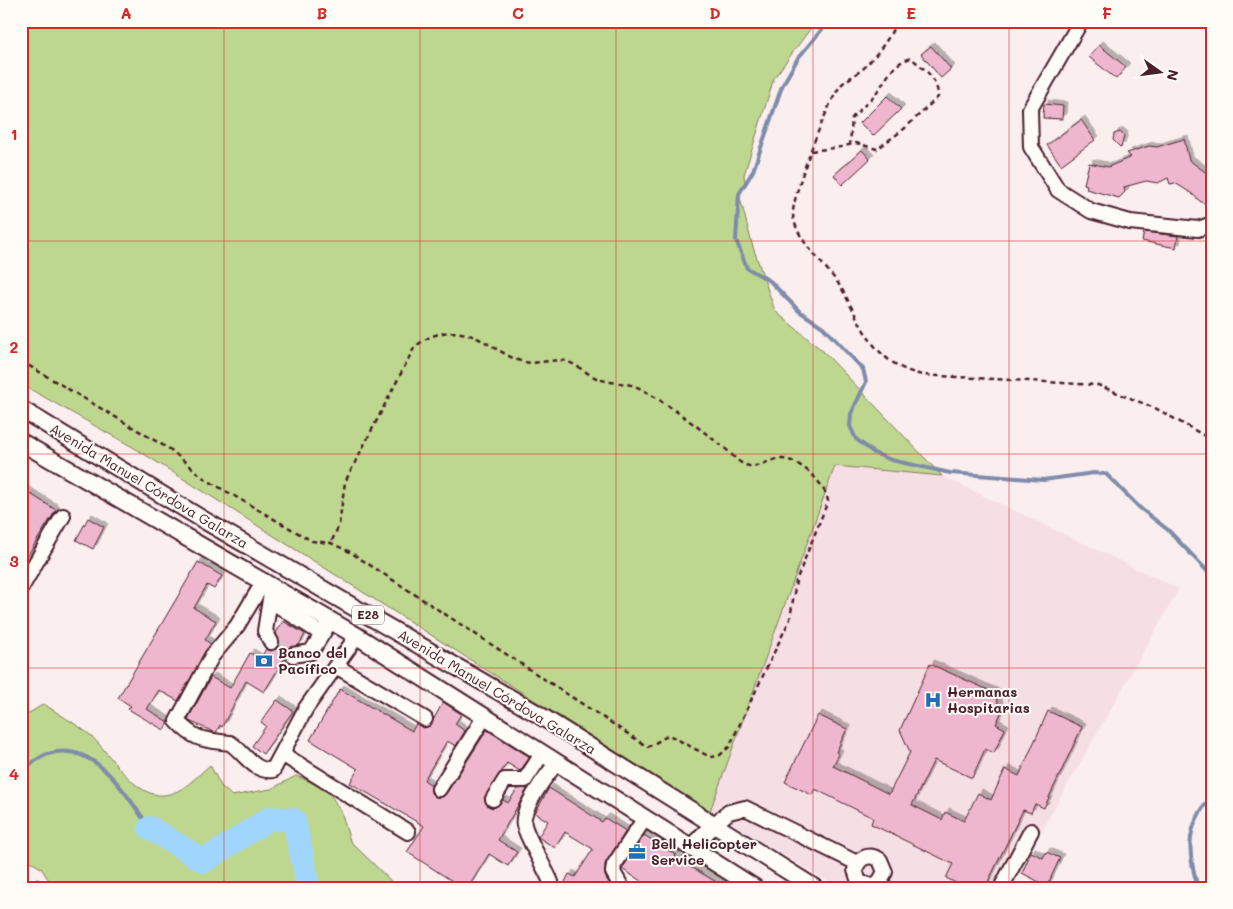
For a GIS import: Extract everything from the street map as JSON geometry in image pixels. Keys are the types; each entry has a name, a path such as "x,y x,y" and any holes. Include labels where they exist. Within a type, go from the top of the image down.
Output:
{"main road":[{"name":"Avenida Manuel Córdova Galarza","path":"21,409 202,519 536,713 815,888"},
{"path":"39,452 52,428"},
{"name":"Avenida Manuel Córdova Galarza","path":"21,442 190,540 326,628 357,636 755,888"},
{"path":"190,540 202,519"},
{"path":"691,848 713,824"}],"street":[{"path":"1080,21 1030,109 1031,147 1058,190 1091,211 1130,222 1198,228 1212,224"},
{"path":"21,588 63,516"},
{"path":"268,589 265,632 271,642"},
{"path":"268,589 212,656 177,721 190,733 209,742 230,743 249,761 266,771 273,770 306,708 357,636"},
{"path":"293,655 311,652 326,628"},
{"path":"336,666 425,719"},
{"path":"439,789 485,716"},
{"path":"282,754 408,832"},
{"path":"493,799 505,780 525,780 542,754"},
{"path":"552,888 551,882 523,824 526,812 547,774 557,763"},
{"path":"713,824 729,812 745,808 857,863"},
{"path":"622,888 613,872 614,865 645,818"},
{"path":"1001,888 1031,831"},
{"path":"868,856 880,860 884,872 882,886 872,886 859,882 854,870 857,863 868,856"}],"path":[{"path":"896,21 893,31 863,68 842,84 832,98 811,150 793,214 800,233 838,282 868,340 891,362 905,371 922,375 1098,384 1157,409 1212,440"},
{"path":"811,150 850,144 856,143 877,149 904,129 938,97 938,87 933,77 911,58 901,61 890,72 876,94 852,118 850,144"},
{"path":"21,361 171,450 206,479 312,541 331,543 377,569 640,744 648,747 669,736 710,757 719,756 729,747 790,619 796,581 828,501 822,485 797,464 786,459 776,459 758,466 740,463 696,426 643,389 628,382 599,379 566,361 524,362 466,334 451,333 432,335 414,348 345,482 339,525 331,543"},
{"path":"33,888 38,879"}],"shaded area":[{"name":"Hermanas Hospitarias","path":"835,466 942,476 1179,589 1009,888 839,888 710,811"}],"green space":[{"path":"21,21 816,21 774,78 744,175 745,182 739,194 752,244 775,311 824,352 942,476 835,466 710,811 136,449 21,384"},
{"path":"44,704 89,734 133,782 143,790 154,794 165,795 178,791 210,765 221,786 232,796 271,789 296,776 326,788 341,811 350,841 398,888 54,888 41,868 21,856 21,718"}],"building":[{"path":"1099,45 1126,67 1116,79 1089,57"},
{"path":"931,46 951,69 941,78 921,54"},
{"path":"887,96 901,109 873,136 860,123"},
{"path":"1044,104 1063,106 1062,119 1043,118"},
{"path":"1081,120 1095,140 1061,165 1047,145"},
{"path":"1120,132 1124,136 1121,148 1113,140 1114,134"},
{"path":"1184,139 1189,160 1212,177 1212,197 1208,204 1201,202 1175,183 1170,184 1168,178 1158,183 1146,181 1124,187 1125,192 1119,198 1086,189 1087,185 1084,184 1089,163 1108,167 1131,157 1127,153 1149,146 1157,147"},
{"path":"862,150 870,159 842,185 834,175"},
{"path":"1144,232 1178,236 1176,248 1142,241"},
{"path":"21,488 56,510 21,566"},
{"path":"88,518 104,527 93,549 76,540"},
{"path":"198,562 222,576 214,589 207,585 194,608 216,621 205,640 211,644 178,701 159,690 147,709 168,722 164,730 128,709 131,706 118,698"},
{"path":"283,621 305,634 299,645 288,648 285,652 285,658 264,692 246,681 222,727 220,725 216,733 189,721 188,719 211,677 230,688 250,653 260,659 266,649 271,651 278,647 280,642 276,633"},
{"path":"930,664 995,693 1001,713 996,724 1005,729 994,753 985,749 972,778 934,760 912,805 942,820 945,812 964,821 978,793 991,800 1005,769 1019,776 1048,711 1082,727 1044,808 1035,804 1031,813 1023,810 985,888 966,888 946,878 953,864 871,824 873,818 815,789 812,795 785,782 818,715 847,729 836,752 839,754 833,766 889,794 910,752 900,730"},
{"path":"340,689 412,731 416,724 424,728 430,726 443,702 461,714 455,724 465,731 456,746 447,741 424,780 431,785 431,793 435,797 443,797 446,794 487,730 530,757 520,771 507,763 484,798 488,806 493,808 503,800 508,803 517,789 528,788 498,840 517,852 508,866 489,854 468,888 463,888 407,852 424,826 350,783 358,769 310,740"},
{"path":"277,700 293,711 263,754 252,746 266,726 261,722"},
{"path":"549,788 602,822 605,818 626,831 605,864 605,876 612,888 562,888 569,874 575,877 593,849 565,832 555,848 538,837 548,821 535,813"},
{"path":"644,835 676,855 675,857 726,888 652,888 622,869"},
{"path":"1031,852 1043,858 1046,852 1060,858 1047,886 1022,873"}],"waterway":[{"path":"829,21 798,58 782,86 753,171 739,194 736,240 747,268 770,281 799,311 823,327 863,369 866,382 851,414 850,426 856,439 874,453 891,460 950,473 1043,480 1094,473 1106,474 1140,508 1168,530 1212,576"},
{"path":"21,770 48,754 65,752 81,755 95,763 108,774 131,801 150,828"},
{"path":"1198,888 1190,851 1191,840 1197,818 1212,796"},
{"path":"150,828 204,861 270,818 294,820 309,888"}],"tunnel":[{"path":"271,642 293,655"}],"place":[{"name":"Banco del Pacífico","path":"264,661"},
{"name":"Hermanas Hospitarias","path":"933,700"},
{"name":"Bell Helicopter Service","path":"637,852"}]}
